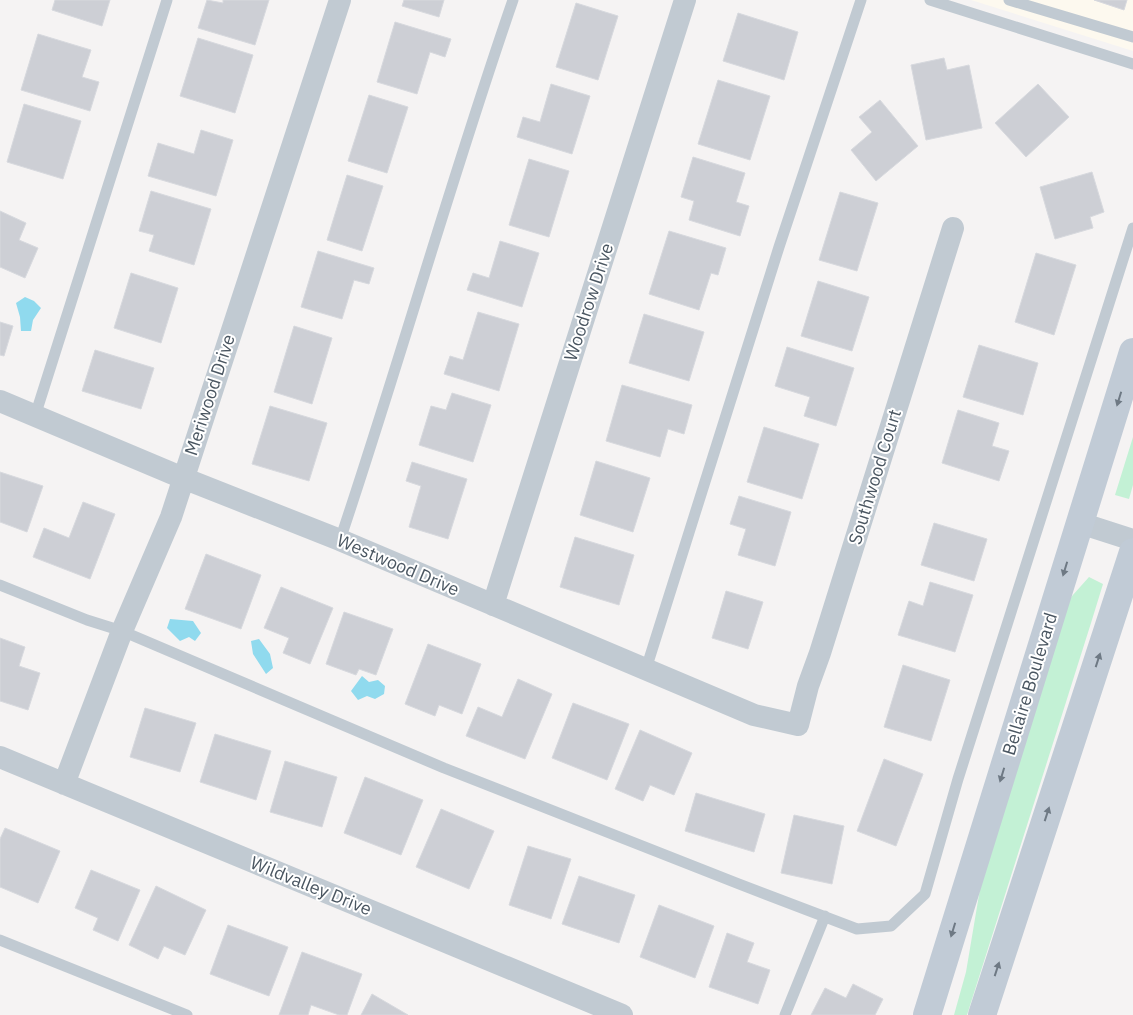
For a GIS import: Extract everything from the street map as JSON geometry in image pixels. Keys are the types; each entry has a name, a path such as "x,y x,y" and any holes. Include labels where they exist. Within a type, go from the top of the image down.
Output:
{"main road":[{"name":"Bellaire Boulevard","path":"927,1015 1133,352"},
{"path":"982,1015 1133,552"}],"street":[{"name":"Meriwood Drive","path":"64,784 122,631 171,517 340,0"},
{"name":"Woodrow Drive","path":"493,605 685,0"},
{"name":"Southwood Court","path":"798,725 808,686 953,228"},
{"name":"Westwood Drive","path":"0,401 183,478 340,540 754,715 798,725"},
{"path":"1080,523 1133,540"},
{"name":"Wildvalley Drive","path":"0,757 622,1015"}],"lane":[{"path":"35,416 167,0"},
{"path":"340,540 376,433 486,80 513,0"},
{"path":"646,669 779,247 861,0"},
{"path":"930,0 1133,64"},
{"path":"1009,0 1133,36"},
{"path":"0,585 87,620 122,631 444,768 857,929 891,926 925,894 958,779 1133,228"},
{"path":"785,1015 825,916"},
{"path":"0,940 187,1015"}],"shaded area":[{"path":"971,0 1133,0 1133,51"}],"green space":[{"path":"1133,437 1133,485 1129,499 1115,495"},
{"path":"1089,577 1103,584 1091,623 967,1015 954,1015 966,972 980,889 1064,609 1072,596"}],"water":[{"path":"25,297 34,301 41,308 33,320 31,331 21,331 16,303"},
{"path":"170,619 193,621 201,633 195,641 189,637 180,641 167,628"},
{"path":"259,639 270,654 273,668 266,674 253,654 251,641"},
{"path":"362,676 369,682 378,680 385,686 384,694 375,699 367,696 358,700 351,691"}],"building":[{"path":"55,0 110,0 102,26 52,10"},
{"path":"207,0 223,3 223,0 269,0 255,45 198,28"},
{"path":"404,0 444,0 439,17 402,6"},
{"path":"1094,0 1127,0 1124,10"},
{"path":"576,3 618,16 598,80 556,67"},
{"path":"738,13 798,32 784,80 723,61"},
{"path":"395,22 451,39 445,57 430,52 417,94 377,82"},
{"path":"38,34 91,50 82,77 99,82 90,111 21,90"},
{"path":"198,38 253,55 235,113 180,96"},
{"path":"944,58 947,70 969,65 982,128 926,140 911,65"},
{"path":"718,80 770,96 750,160 698,144"},
{"path":"551,84 590,96 572,154 517,137 523,117 540,122"},
{"path":"1038,84 1069,117 1026,157 995,123"},
{"path":"369,95 408,107 387,173 348,161"},
{"path":"880,100 918,146 876,181 851,150 872,132 859,117"},
{"path":"24,104 81,121 63,179 7,162"},
{"path":"201,130 233,140 216,196 148,176 158,143 194,154"},
{"path":"693,157 745,173 736,202 749,206 740,236 689,220 694,201 681,197"},
{"path":"529,159 569,171 549,237 509,225"},
{"path":"1092,172 1104,212 1090,217 1093,228 1055,239 1040,187"},
{"path":"347,175 383,186 362,251 327,240"},
{"path":"151,191 211,209 194,265 149,251 154,235 139,231"},
{"path":"840,192 878,203 857,271 819,260"},
{"path":"0,211 26,223 19,240 38,248 25,278 0,267"},
{"path":"669,231 726,248 718,275 711,273 699,310 649,294"},
{"path":"500,241 539,253 522,307 467,290 473,273 489,278"},
{"path":"318,251 374,268 369,284 354,280 342,319 301,307"},
{"path":"1036,253 1076,265 1054,335 1015,322"},
{"path":"131,273 178,288 161,343 114,328"},
{"path":"818,281 869,297 852,351 801,336"},
{"path":"478,312 519,324 499,391 444,374 450,356 463,360"},
{"path":"644,314 704,332 689,381 629,363"},
{"path":"0,322 13,326 4,356 0,355"},
{"path":"294,326 332,338 312,404 274,392"},
{"path":"979,345 1038,363 1023,415 963,397"},
{"path":"787,347 854,368 836,426 804,416 810,397 775,386"},
{"path":"95,350 154,368 141,409 82,391"},
{"path":"622,385 692,405 684,434 668,429 660,457 606,441"},
{"path":"452,393 491,405 473,462 419,445 431,406 446,410"},
{"path":"270,406 327,423 309,481 252,464"},
{"path":"958,410 999,423 992,446 1009,451 999,481 942,463"},
{"path":"764,427 819,444 802,499 747,482"},
{"path":"596,461 650,478 633,532 580,515"},
{"path":"412,462 467,479 448,539 409,527 421,486 406,481"},
{"path":"0,472 43,486 27,532 0,522"},
{"path":"739,496 791,512 775,566 738,555 746,529 730,524"},
{"path":"83,502 115,514 90,579 33,557 44,528 69,538"},
{"path":"934,523 987,539 974,581 921,565"},
{"path":"575,537 634,555 619,605 560,587"},
{"path":"206,554 261,575 241,629 185,609"},
{"path":"930,582 973,595 955,652 898,635 909,601 923,606"},
{"path":"281,587 333,608 310,664 283,653 289,638 264,628"},
{"path":"726,591 763,602 748,649 712,638"},
{"path":"344,612 393,629 376,675 359,669 356,675 326,664"},
{"path":"0,638 25,647 19,666 40,673 28,710 0,701"},
{"path":"428,644 481,664 462,714 439,705 435,716 405,704"},
{"path":"903,665 950,680 931,741 884,727"},
{"path":"518,679 552,694 525,759 466,736 478,707 502,717"},
{"path":"573,703 629,724 607,780 552,758"},
{"path":"145,708 196,723 180,772 130,757"},
{"path":"640,730 692,753 674,795 650,785 643,801 615,789"},
{"path":"215,734 271,751 256,800 200,782"},
{"path":"884,759 923,774 896,846 857,831"},
{"path":"285,761 337,777 322,827 270,812"},
{"path":"365,777 423,800 401,855 344,833"},
{"path":"696,793 765,814 754,852 685,831"},
{"path":"441,809 494,831 469,889 416,867"},
{"path":"794,815 844,826 832,884 781,873"},
{"path":"5,828 60,851 38,903 0,887 0,839"},
{"path":"528,846 571,859 551,919 509,905"},
{"path":"91,870 140,890 118,941 93,930 98,918 75,908"},
{"path":"579,876 635,895 619,943 562,924"},
{"path":"156,886 206,910 185,955 164,946 158,959 129,945"},
{"path":"659,905 714,926 695,978 640,957"},
{"path":"228,925 288,947 269,996 210,974"},
{"path":"727,933 754,943 747,962 770,970 758,1004 709,987"},
{"path":"302,952 362,974 347,1015 339,1015 311,1005 308,1015 279,1015"},
{"path":"853,984 883,999 875,1015 811,1015 825,988 846,998"},
{"path":"372,994 408,1015 361,1015"}]}
